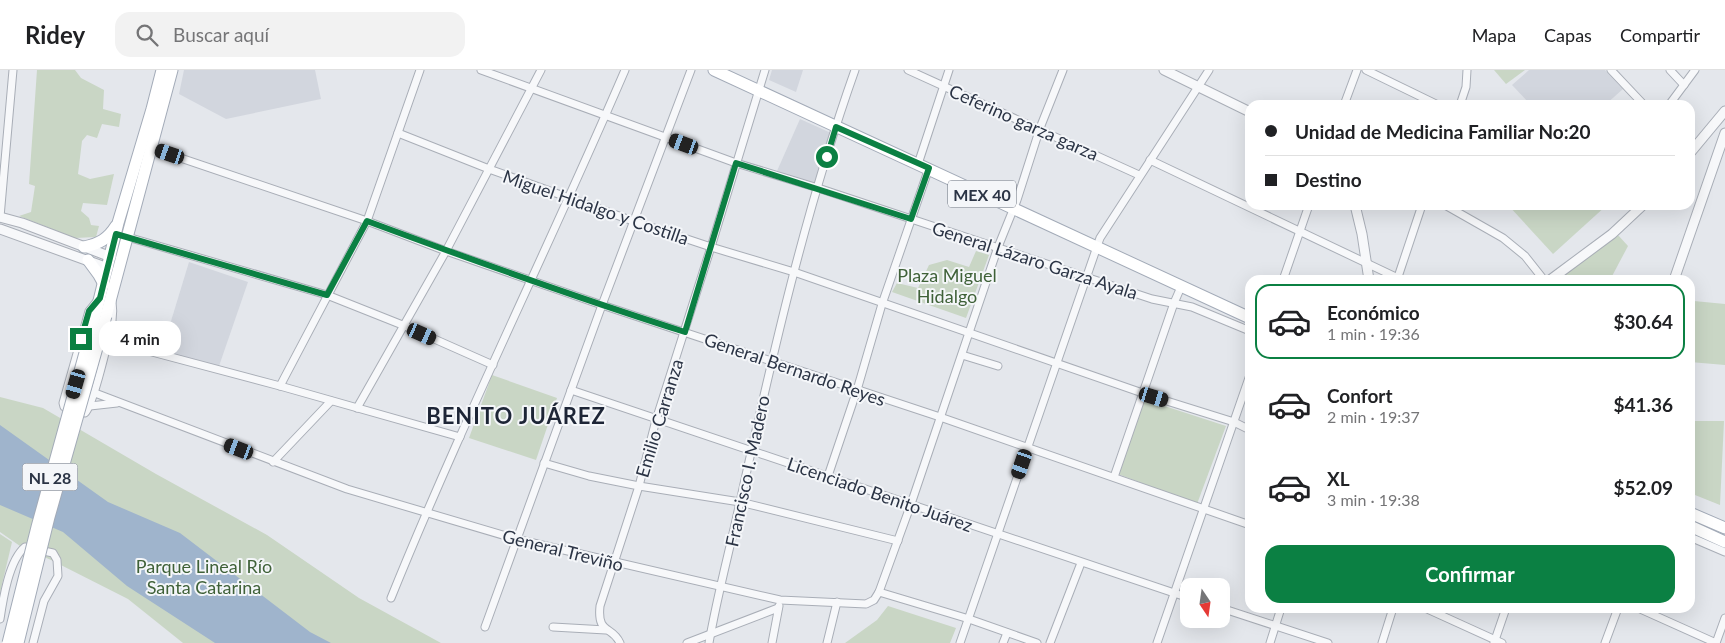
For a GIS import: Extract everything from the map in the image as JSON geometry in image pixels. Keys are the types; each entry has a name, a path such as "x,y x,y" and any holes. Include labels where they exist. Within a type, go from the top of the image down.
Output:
{"main road":[{"name":"NL 28","path":"8,643 37,527 106,297 120,231 146,146 162,70"},
{"name":"NL 28","path":"106,297 104,284 111,257 172,70"},
{"name":"MEX 40","path":"714,70 1245,316"},
{"path":"84,247 96,245 120,231"},
{"path":"88,260 104,284"},
{"name":"NL 28","path":"18,643 101,314"},
{"path":"1695,515 1725,528"},
{"path":"1695,528 1725,542"}],"street":[{"path":"13,70 0,217 22,223 111,257"},
{"path":"280,386 367,221 420,70"},
{"name":"General Lázaro Garza Ayala","path":"481,70 736,163 818,188 1152,299 1206,312 1245,329"},
{"path":"357,408 405,326 542,70"},
{"path":"391,598 426,513 570,198 625,70"},
{"path":"484,627 633,221 691,70"},
{"name":"Emilio Carranza","path":"606,630 601,625 599,617 600,606 639,486 656,420 685,332 765,70"},
{"name":"Francisco I. Madero","path":"709,643 751,451 794,272 836,127 855,70"},
{"name":"Ceferino garza garza","path":"908,70 1040,128 1139,175"},
{"path":"828,476 911,219 949,70"},
{"path":"1037,643 969,619 878,592 911,504 1040,128 1063,70"},
{"path":"1164,70 1245,109"},
{"path":"960,643 1096,246 1139,175 1209,70"},
{"path":"1346,100 1357,70"},
{"path":"1366,70 1428,100"},
{"path":"1462,100 1466,87 1467,70"},
{"path":"1612,70 1639,100"},
{"path":"1670,70 1684,84"},
{"path":"1673,100 1695,70"},
{"path":"1695,147 1725,111"},
{"path":"1676,275 1725,133"},
{"name":"Miguel Hidalgo y Costilla","path":"398,134 633,221 794,272 882,304 1234,422 1245,428"},
{"name":"General Bernardo Reyes","path":"146,146 367,221 446,251 602,305 772,360 1114,476 1245,523"},
{"path":"1150,160 1245,204"},
{"path":"1257,210 1391,275"},
{"path":"1285,275 1307,210"},
{"path":"1356,210 1369,275"},
{"path":"1400,275 1420,210"},
{"path":"1454,210 1503,238 1525,256 1540,275"},
{"path":"1557,275 1612,234 1638,210"},
{"path":"11,220 3,230 108,268"},
{"path":"19,236 22,223"},
{"path":"120,231 327,295 405,326 493,366"},
{"path":"1114,476 1174,303 1182,287"},
{"path":"106,297 113,312 107,340 95,393 89,408 85,413 64,407 63,403 89,311 106,297"},
{"path":"107,340 460,437"},
{"path":"962,355 998,366"},
{"name":"Licenciado Benito Juárez","path":"571,390 1180,596"},
{"path":"1157,643 1245,390"},
{"name":"General Treviño","path":"95,393 347,489 516,539 721,588 779,604 837,602 866,604 874,600 878,592"},
{"path":"273,462 331,401"},
{"path":"89,408 120,403"},
{"path":"544,464 639,486 740,502 898,541"},
{"path":"1695,539 1725,552"},
{"path":"0,620 4,591 17,553 25,547 53,553 58,560 58,576 44,601 33,643"},
{"path":"1050,643 1081,563"},
{"path":"827,643 837,602"},
{"path":"687,643 779,604"},
{"path":"772,643 779,604"},
{"path":"1230,611 1328,643"},
{"path":"1270,643 1279,613"},
{"path":"1382,643 1391,613"},
{"path":"1436,613 1497,642 1505,613"},
{"path":"1605,643 1616,613"},
{"path":"1649,613 1716,643 1725,618"},
{"path":"553,627 606,630 619,640 628,643"},
{"path":"1003,643 1007,633"}],"shaded area":[{"path":"184,70 315,70 321,99 226,119 179,94"},
{"path":"772,70 803,70 796,92 769,80"},
{"path":"1529,70 1605,70 1623,89 1611,100 1526,100 1512,85"},
{"path":"800,119 831,133 814,184 777,171"},
{"path":"189,262 248,282 218,369 161,354"}],"green space":[{"path":"37,70 75,70 81,78 104,90 103,109 121,114 119,127 102,124 97,138 87,135 82,141 78,174 90,179 114,174 107,205 83,203 81,211 89,218 91,225 99,226 96,237 75,238 19,216 31,212 35,186 29,184"},
{"path":"1494,70 1525,70 1506,84"},
{"path":"1513,210 1601,210 1553,254"},
{"path":"1617,234 1628,246 1613,275 1561,275"},
{"name":"Plaza Miguel Hidalgo","path":"976,251 989,255 966,318 892,292 897,283 918,288 929,265 947,260 969,267"},
{"path":"1695,301 1725,304 1725,365 1695,362"},
{"path":"492,375 557,398 536,460 469,438"},
{"name":"Parque Lineal Río Santa Catarina","path":"0,397 43,408 156,474 267,535 359,598 441,643 183,643 128,599 20,546 0,532"},
{"path":"1143,399 1226,426 1197,504 1118,474"},
{"path":"1695,421 1724,421 1720,505 1695,495"},
{"path":"0,534 12,542 0,593"},
{"path":"888,606 956,628 950,643 845,643 877,620"}],"water":[{"path":"0,425 108,502 180,533 310,632 331,643 215,643 127,586 63,532 0,505"}],"district":[{"name":"BENITO JUÁREZ","path":"516,415"}],"route":[{"path":"81,339 89,311 100,298 116,234 327,295 367,221 446,251 685,332 736,163 911,219 929,168 836,127 827,157"}]}
